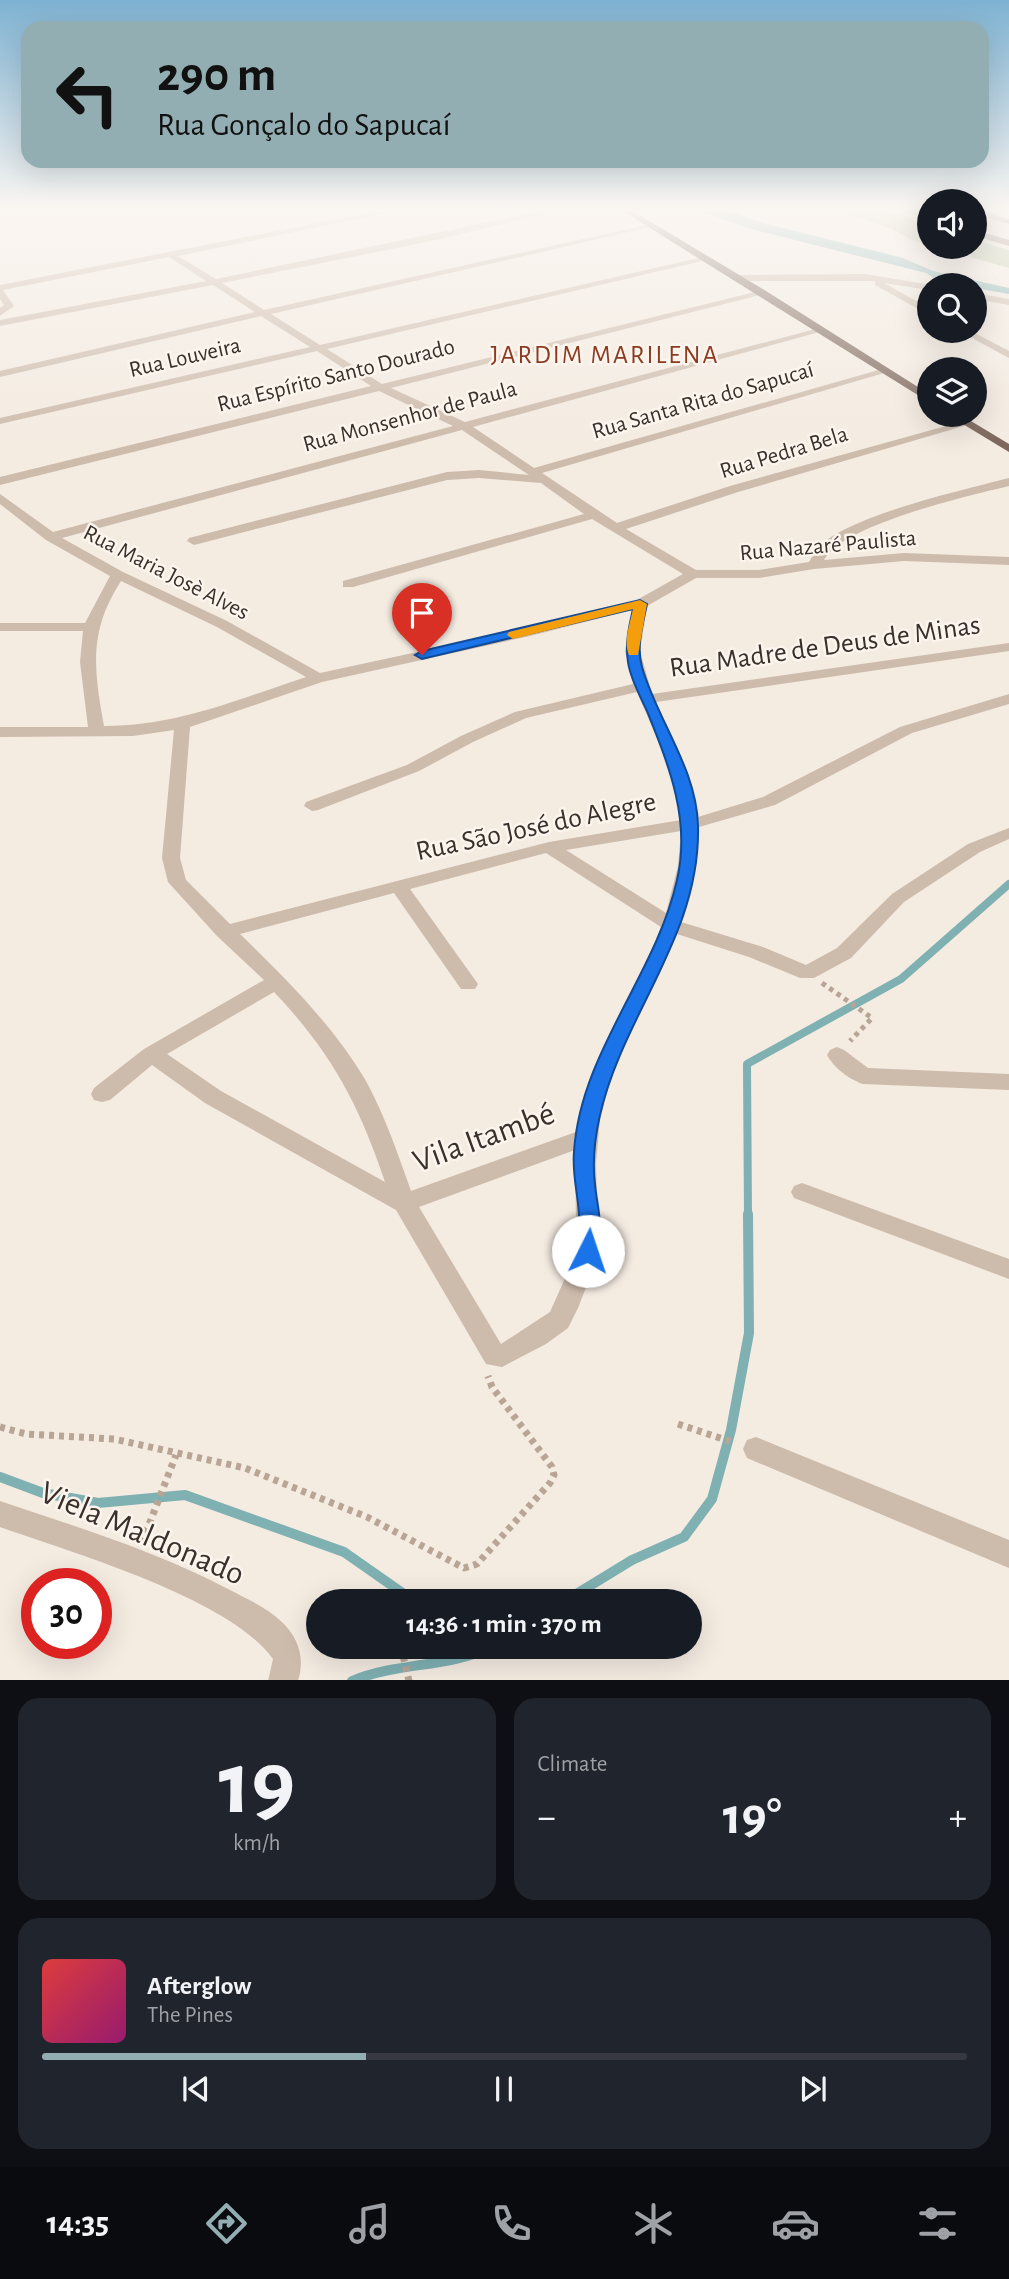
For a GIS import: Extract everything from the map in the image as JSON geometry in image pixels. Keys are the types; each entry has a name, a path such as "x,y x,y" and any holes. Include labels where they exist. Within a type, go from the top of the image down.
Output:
{"main road":[{"path":"755,288 917,391"},
{"path":"973,427 1009,449"}],"street":[{"path":"0,323 181,288"},
{"path":"0,732 134,731 183,724 318,678 530,632 640,604 693,574 594,515 461,425 380,387 225,288"},
{"path":"0,374 263,312 378,288"},
{"name":"Rua Louveira","path":"0,421 579,288"},
{"path":"887,288 917,305"},
{"path":"0,290 9,306 0,313"},
{"name":"Rua Espírito Santo Dourado","path":"0,481 763,293"},
{"path":"987,298 1009,302"},
{"name":"Rua Monsenhor de Paula","path":"51,537 822,330"},
{"path":"986,343 1009,355"},
{"name":"Rua Santa Rita do Sapucaí","path":"194,541 447,476 539,476 886,371"},
{"name":"Rua Pedra Bela","path":"615,528 734,489 957,427"},
{"path":"814,565 825,547 864,527 937,502 1009,482"},
{"name":"Rua Maria Josè Alves","path":"0,498 51,537 118,575 222,624 318,678"},
{"path":"348,584 594,515"},
{"name":"Rua Nazaré Paulista","path":"693,574 759,574 814,565 904,557 1009,561"},
{"path":"97,732 89,667 91,626 100,603 118,575"},
{"path":"183,724 171,858 177,882 321,1029 350,1073 374,1120 404,1203 494,1355 502,1356 558,1322 575,1287 588,1251 590,1215 584,1184 586,1137 599,1080 673,926 686,878 690,824 680,774 635,665 633,641 640,604"},
{"path":"0,627 91,626"},
{"name":"Rua Madre de Deus de Minas","path":"312,806 413,768 467,739 521,715 645,692 1009,647"},
{"name":"Rua São José do Alegre","path":"224,932 549,847 690,824 769,801 906,730 1009,699"},
{"path":"549,847 673,926 756,952 807,973 844,953 898,898 974,848 1009,833"},
{"path":"398,885 468,984"},
{"path":"103,1094 151,1054 276,982"},
{"path":"151,1054 213,1097 404,1203"},
{"path":"837,1055 863,1076 1009,1082"},
{"name":"Vila Itambé","path":"404,1203 586,1137"},
{"path":"802,1192 1009,1269"},
{"path":"756,1449 1009,1554"},
{"name":"Viela Maldonado","path":"0,1514 129,1559 215,1597 266,1627 286,1651 287,1663 283,1680"}],"path":[{"path":"807,973 872,1018 837,1055"},
{"path":"0,1427 26,1434 114,1440 245,1468 367,1517 464,1567 477,1563 550,1483 554,1475 552,1467 492,1387 485,1369 494,1355"},
{"path":"678,1424 756,1449"},
{"path":"150,1522 176,1455"},
{"path":"404,1659 409,1680"}],"water":[{"path":"987,288 1009,288 1009,294 987,290"}],"waterway":[{"path":"748,1216 747,1064 901,979 1009,884"},
{"path":"585,1589 632,1560 684,1537 712,1499 731,1430 749,1333 748,1214"},
{"path":"0,1477 43,1493 98,1503 185,1495 344,1552 397,1589"},
{"path":"355,1680 452,1659"}],"slow traffic":[{"path":"513,635 640,604 633,641 634,653"}],"district":[{"name":"JARDIM MARILENA","path":"605,355"}],"route":[{"path":"422,655 530,632 640,604 633,641 635,665 680,774 690,824 689,843 686,878 673,926 599,1080 589,1118 584,1151 584,1184 590,1215 588,1251"}]}
